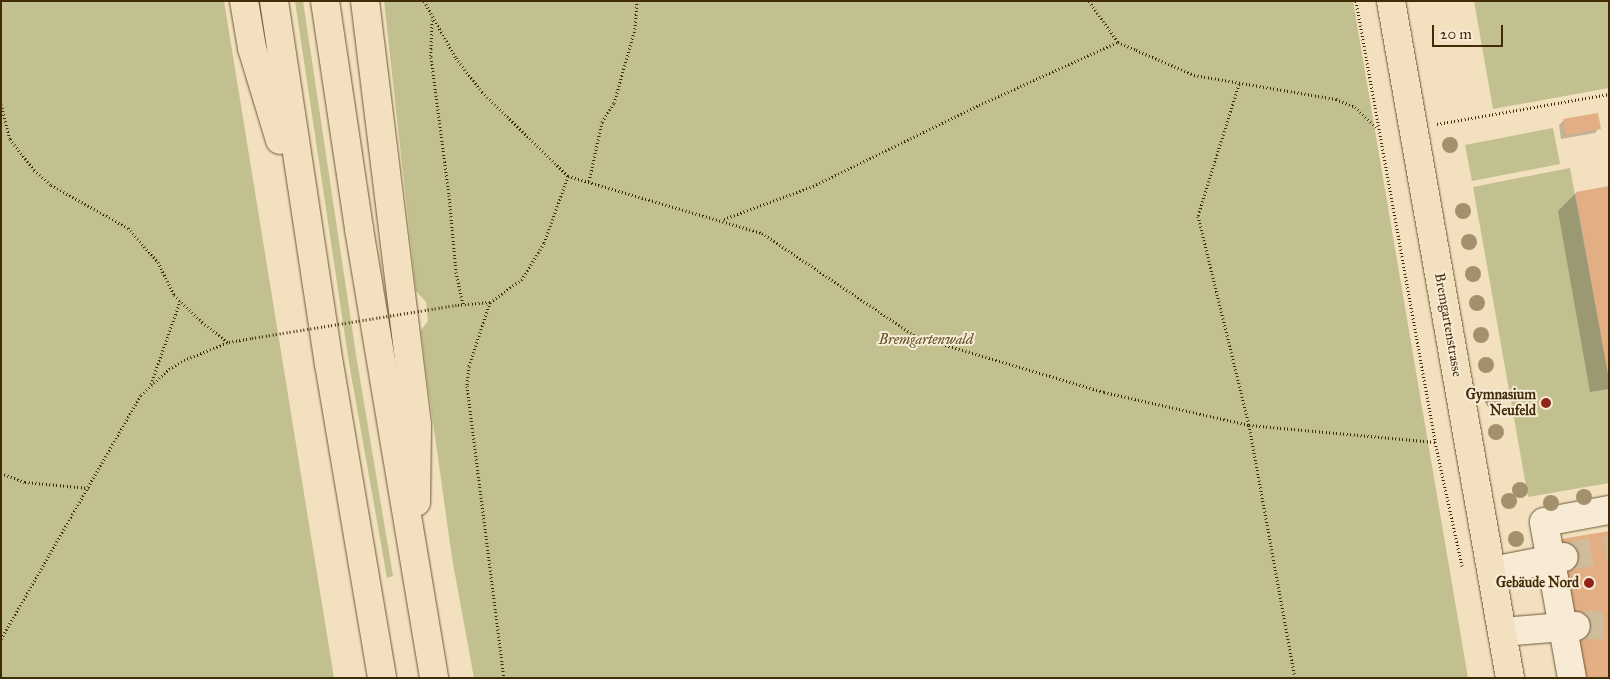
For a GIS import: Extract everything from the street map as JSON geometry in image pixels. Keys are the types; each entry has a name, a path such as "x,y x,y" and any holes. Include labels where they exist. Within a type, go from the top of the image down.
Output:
{"main road":[{"path":"244,1 252,48 308,229"},
{"path":"274,1 308,229 382,678"},
{"path":"325,1 415,571 434,678"},
{"path":"365,1 417,425 415,571"},
{"name":"Bremgartenstrasse","path":"1391,1 1510,678"}],"lane":[{"path":"1572,678 1569,627 1557,558 1544,522 1609,510"},
{"path":"1492,570 1557,558"},
{"path":"1502,632 1569,627"}],"path":[{"path":"424,1 432,19 456,58 482,92 568,176 723,219 762,233 915,336 1104,392 1249,425 1435,442"},
{"path":"589,181 602,122 614,103 635,28 637,1"},
{"path":"1089,1 1118,42 1194,75 1239,84 1308,92 1336,99 1355,107 1377,128"},
{"path":"1356,1 1377,128 1435,442 1463,572"},
{"path":"432,19 431,56 456,272 463,304"},
{"path":"723,219 813,186 979,105 1118,42"},
{"path":"1239,84 1198,216 1249,425 1295,678"},
{"path":"1431,125 1609,94"},
{"path":"1,104 10,139 19,154 51,185 128,228 158,262 180,302 229,342"},
{"path":"151,384 184,360 229,342 456,305 490,302 508,292 532,266 568,176"},
{"path":"1,639 89,488 128,416 151,384 180,302"},
{"path":"490,302 468,366 467,386 504,678"},
{"path":"1,473 25,482 89,488"}],"green space":[{"path":"1,1 224,1 334,678 1,678"},
{"path":"295,1 303,1 357,361 393,576 387,578 349,363"},
{"name":"Bremgartenwald","path":"384,1 1353,1 1468,678 474,678 452,558 427,379 421,330 428,321 426,302 416,291"},
{"path":"1474,1 1609,1 1609,88 1493,109"},
{"path":"1553,128 1560,164 1472,181 1465,145"},
{"path":"1570,168 1609,379 1609,483 1528,497 1473,187"}],"building":[{"path":"1598,113 1601,129 1566,135 1563,119"},
{"path":"1609,186 1609,374 1608,374 1576,192"},
{"name":"Gebäude Nord","path":"1609,531 1609,678 1585,678 1561,539"}],"tunnel":[{"path":"1564,557 1609,549"},
{"path":"1576,626 1609,624"}],"place":[{"name":"Gymnasium Neufeld","path":"1546,403"},
{"name":"Gebäude Nord","path":"1589,583"}]}
